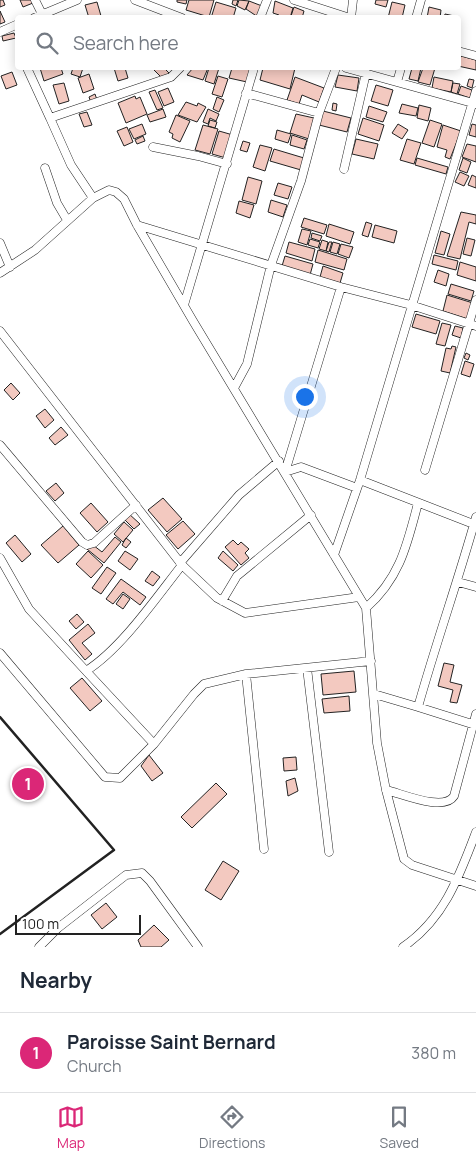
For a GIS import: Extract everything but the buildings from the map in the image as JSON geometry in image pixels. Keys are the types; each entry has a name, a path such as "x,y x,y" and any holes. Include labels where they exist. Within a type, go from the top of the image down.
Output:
{"street":[{"path":"35,0 42,14 77,0"},
{"path":"135,0 174,15"},
{"path":"261,15 266,0"},
{"path":"294,0 342,15"},
{"path":"351,15 353,0"},
{"path":"417,15 421,0"},
{"path":"0,32 15,28"},
{"path":"461,52 476,56"},
{"path":"28,70 71,165 93,198"},
{"path":"50,118 171,77 178,70"},
{"path":"184,305 253,70"},
{"path":"234,388 247,364 271,265 301,180 319,113 335,70"},
{"path":"354,70 474,104"},
{"path":"397,82 401,70"},
{"path":"344,168 366,73"},
{"path":"334,555 360,480 411,305 474,104 476,91"},
{"path":"246,93 319,113"},
{"path":"152,147 198,156 226,164"},
{"path":"45,168 57,203 67,220"},
{"path":"0,273 35,250 93,198 109,190 116,192 124,199 184,305 366,608 377,743 386,790 404,859 412,865 476,886"},
{"path":"137,225 342,287 411,305 472,325"},
{"path":"0,243 10,267"},
{"path":"285,472 342,287"},
{"path":"425,470 472,325 476,300"},
{"path":"0,331 181,564 222,601 245,613 359,597"},
{"path":"0,445 82,542 87,545 94,543 136,505"},
{"path":"86,672 115,647 239,495 278,461"},
{"path":"285,472 302,467 357,488"},
{"path":"360,480 418,503 475,522 458,582 440,629 418,707"},
{"path":"366,608 382,594 404,554 418,503"},
{"path":"222,601 238,576 311,515"},
{"path":"0,558 28,609 154,744"},
{"path":"458,582 476,587"},
{"path":"0,653 105,777 120,778 154,744 204,684 246,674 371,661"},
{"path":"307,668 329,852"},
{"path":"246,674 264,849"},
{"path":"374,694 474,724"},
{"path":"386,790 440,804 448,803 454,796 476,714"},
{"path":"403,947 429,925 445,904 457,880 476,832"},
{"path":"39,947 58,928 126,875 134,872 142,873 150,881 198,947"}],"wall":[{"path":"0,717 114,850 0,934"}],"place":[{"name":"Paroisse Saint Bernard","path":"28,784"}]}
